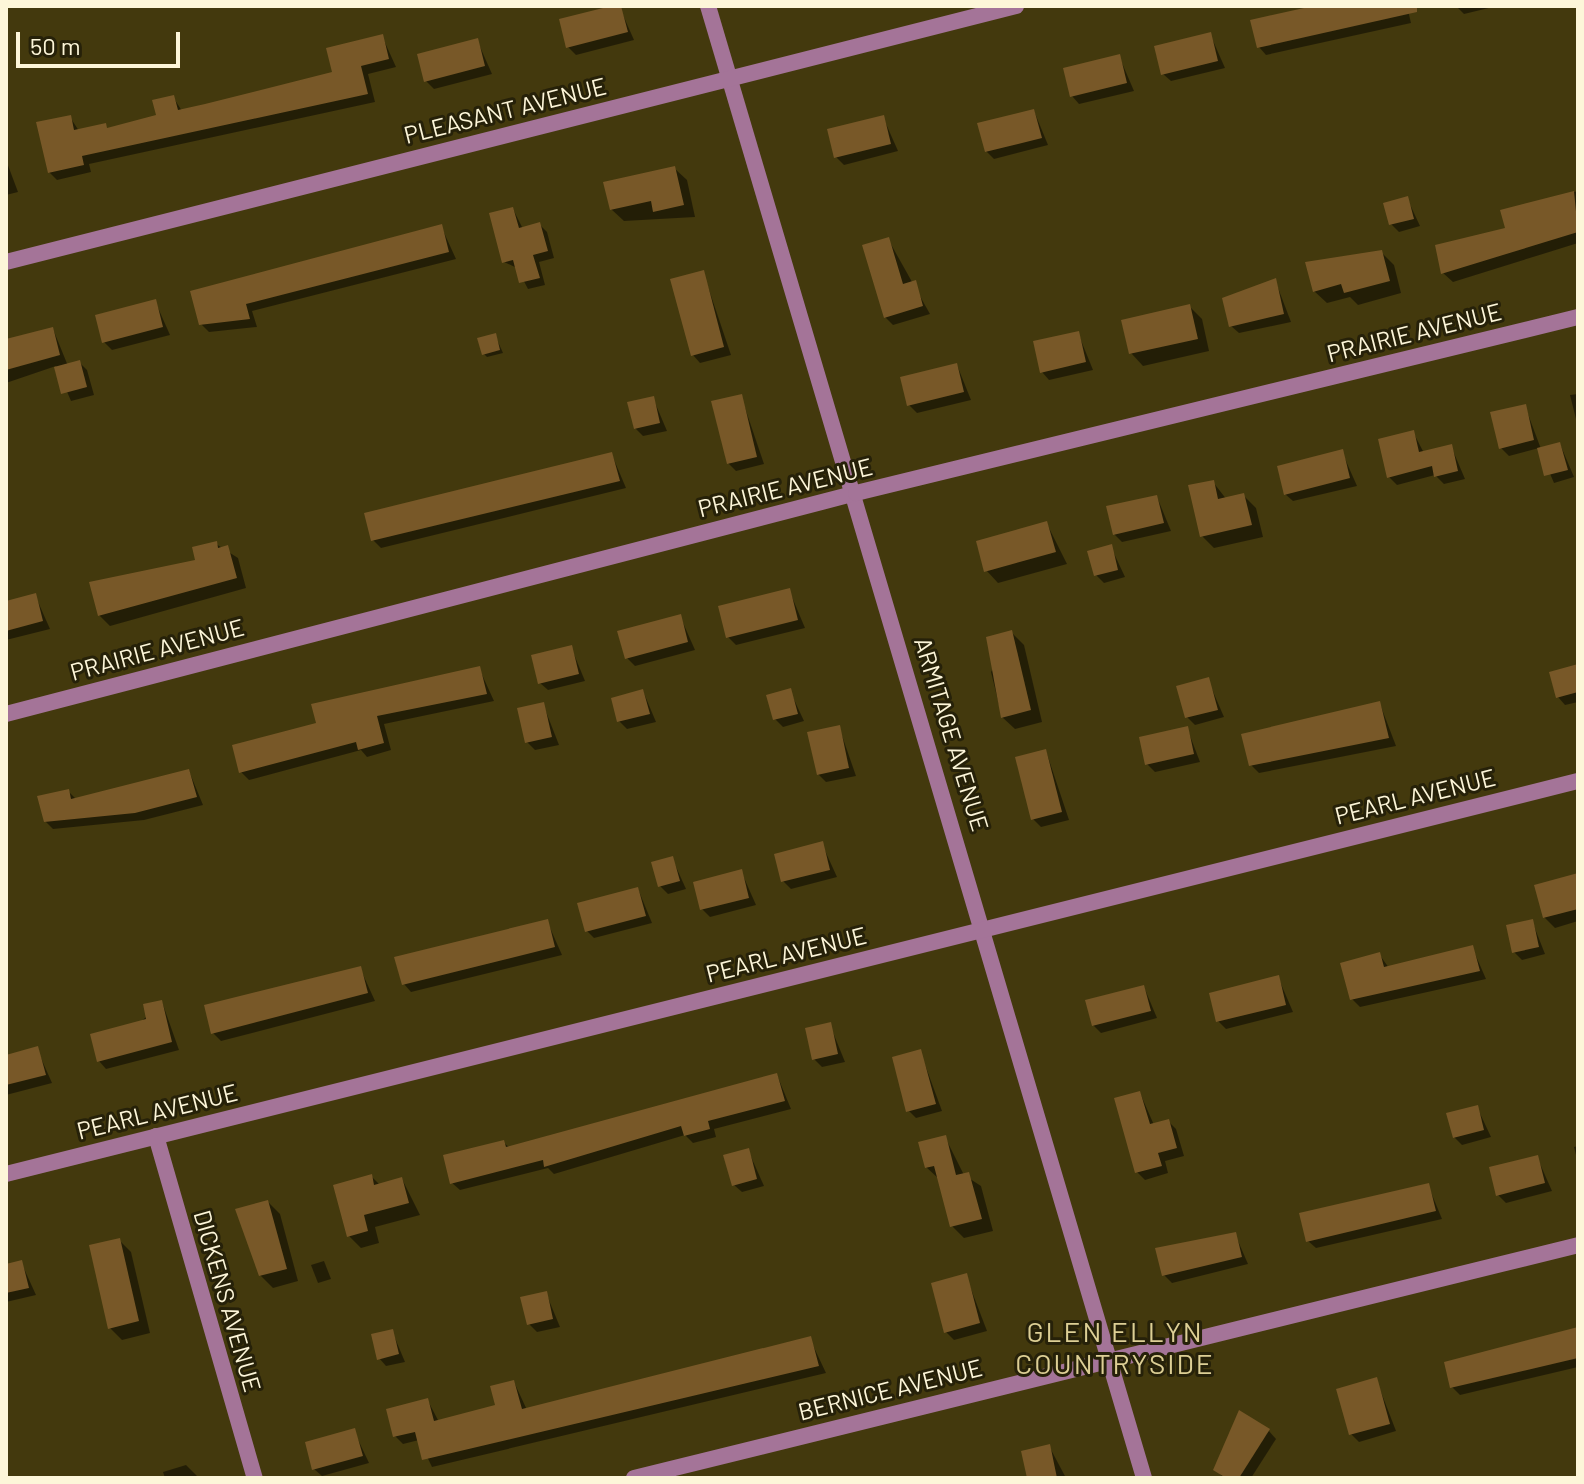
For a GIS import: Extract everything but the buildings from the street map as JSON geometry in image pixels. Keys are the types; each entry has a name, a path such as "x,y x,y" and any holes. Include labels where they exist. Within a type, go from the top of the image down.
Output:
{"street":[{"name":"ARMITAGE AVENUE","path":"708,6 856,493 1144,1478"},
{"name":"PLEASANT AVENUE","path":"6,262 1016,6"},
{"name":"PRAIRIE AVENUE","path":"6,714 856,493 1578,317"},
{"name":"PEARL AVENUE","path":"6,1174 1578,781"},
{"name":"DICKENS AVENUE","path":"156,1136 255,1478"},
{"name":"BERNICE AVENUE","path":"634,1478 1578,1245"}],"district":[{"name":"GLEN ELLYN COUNTRYSIDE","path":"1115,1347"}]}
